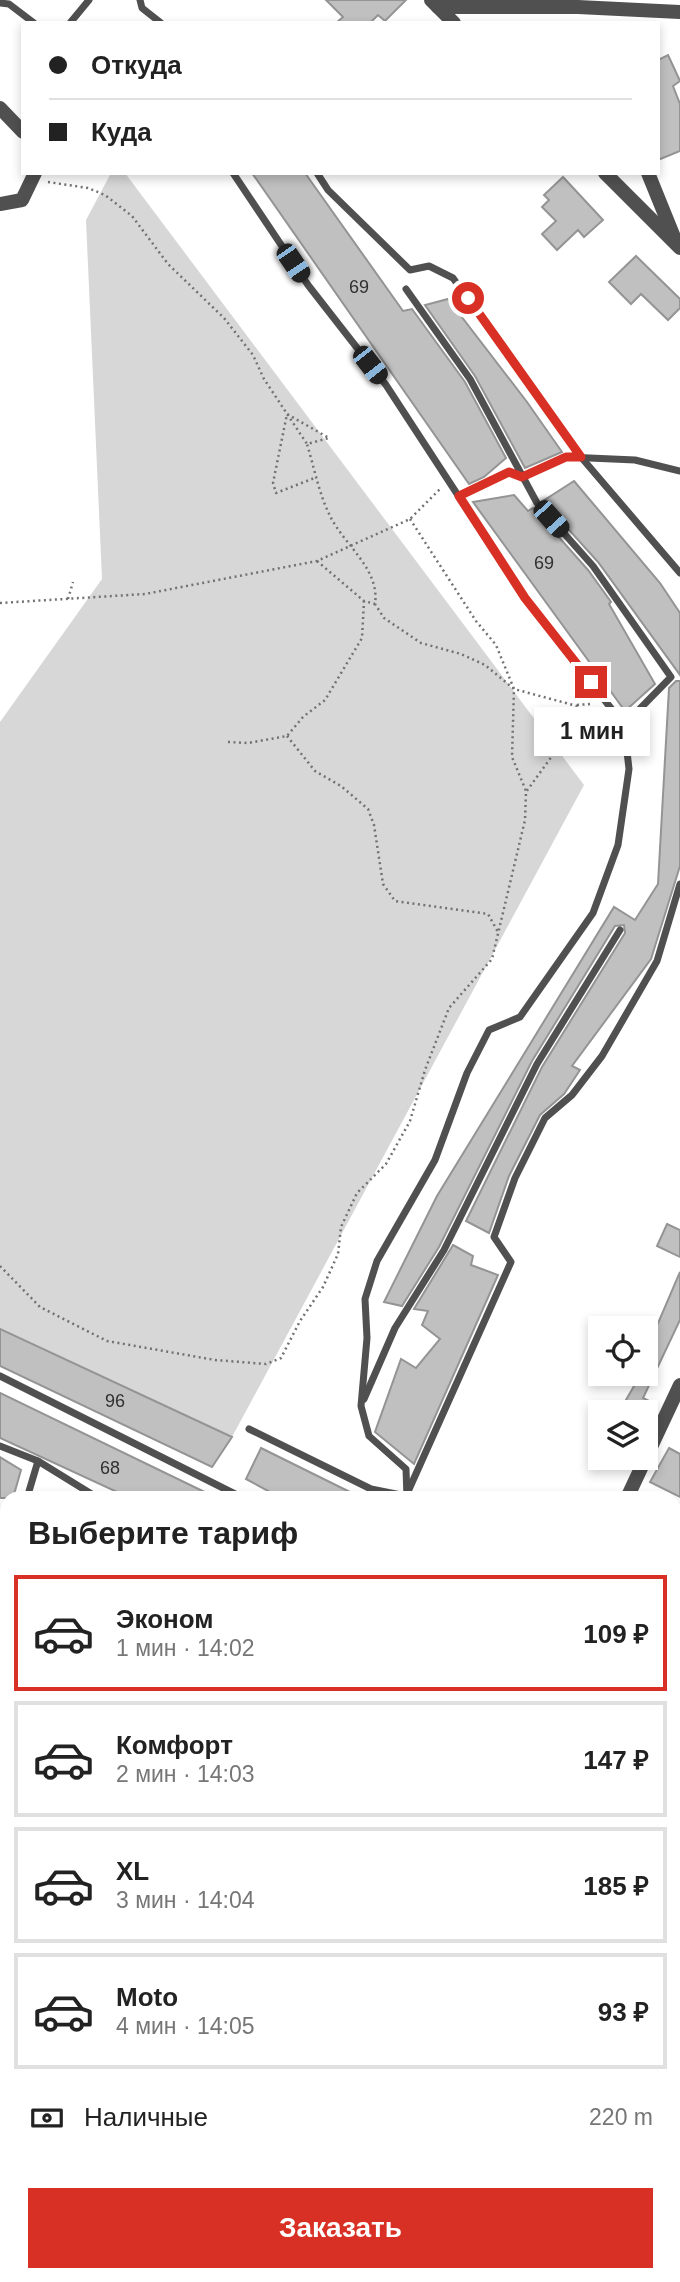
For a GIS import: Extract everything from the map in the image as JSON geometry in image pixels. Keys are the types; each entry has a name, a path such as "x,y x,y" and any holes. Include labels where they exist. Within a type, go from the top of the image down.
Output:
{"street":[{"path":"435,4 578,3 680,12"},
{"path":"578,3 584,21"},
{"path":"435,4 452,21"},
{"path":"0,108 21,130"},
{"path":"607,175 679,246"},
{"path":"649,175 679,246"},
{"path":"0,204 22,200 33,176"},
{"path":"630,1491 680,1385"}],"lane":[{"path":"72,21 89,0"},
{"path":"140,0 142,8 159,21"},
{"path":"0,3 11,2 32,21"},
{"path":"234,175 308,285 386,385 525,598 624,725 629,769 618,845 593,913 520,1017 488,1030 467,1073 435,1160 377,1261 365,1299 367,1338 361,1406 369,1436 407,1469 406,1491"},
{"path":"318,175 328,190 410,270 429,266 453,278 581,457 680,573"},
{"path":"406,289 470,379 537,503 593,566 671,677 624,725"},
{"path":"459,496 509,472 522,477 566,457 635,460 680,471"},
{"path":"409,1491 511,1262 494,1237 515,1178 545,1118 572,1095 602,1056 657,961 680,884"},
{"path":"361,1406 395,1328 444,1250 537,1064 620,930"},
{"path":"0,1376 229,1491"},
{"path":"249,1429 380,1491"},
{"path":"0,1446 38,1461 87,1491"},
{"path":"29,1491 38,1461"}],"path":[{"path":"33,176 88,188 105,195 132,216 168,264 224,318 253,355 264,379 307,444 329,515 348,545 366,565 377,589 375,604"},
{"path":"287,414 329,438 307,444"},
{"path":"287,414 273,483 276,493 317,477"},
{"path":"0,603 145,594 317,561 410,519 449,481"},
{"path":"0,1266 40,1307 107,1341 215,1360 266,1364 281,1358 328,1276 338,1254 341,1227 358,1193 386,1164 410,1121 425,1070 449,1008 492,959 525,820 526,792 512,757 514,689 496,645 476,621 410,519"},
{"path":"317,561 364,600 375,604 384,618 421,643 461,654 485,665 514,689 577,706 568,734 526,792"},
{"path":"68,599 72,582"},
{"path":"228,742 248,743 287,736 303,717 325,700 362,638 364,600"},
{"path":"287,736 315,771 341,786 368,809 374,825 383,884 395,901 488,914 498,932"}],"shaded area":[{"path":"110,175 126,175 584,785 232,1437 0,1328 0,722 102,579 86,220"}],"building":[{"path":"326,0 406,0 385,21 378,15 372,21 338,21 343,17"},
{"path":"668,55 680,81 673,86 680,104 680,151 660,159 660,59"},
{"path":"253,175 306,175 403,311 412,309 465,382 506,458 484,477 469,484"},
{"path":"563,177 603,220 584,237 578,230 557,250 542,234 556,221 542,207 549,200 544,195"},
{"path":"636,256 680,299 680,308 668,320 641,294 631,304 609,282"},
{"path":"448,299 562,452 525,468 475,376 425,305"},
{"path":"574,481 660,583 680,613 680,675 598,562 543,501"},
{"path":"514,495 528,511 533,508 588,570 611,602 609,604 655,684 625,711 473,502"},
{"path":"676,681 680,681 680,866 651,959 572,1066 580,1070 564,1094 540,1115 509,1176 489,1233 466,1221 542,1067 625,933 624,925 615,926 532,1061 439,1247 402,1306 384,1302 437,1196 614,907 635,920 658,884 669,688"},
{"path":"667,1224 680,1230 680,1257 657,1246"},
{"path":"453,1245 473,1256 471,1265 498,1275 414,1464 375,1432 401,1359 416,1368 440,1339 422,1325 428,1311 414,1309"},
{"path":"680,1272 680,1320 658,1366 658,1323"},
{"path":"0,1329 232,1437 212,1467 0,1366"},
{"path":"634,1386 649,1386 643,1398 647,1400 626,1400"},
{"path":"0,1393 203,1491 115,1491 0,1438"},
{"path":"261,1448 348,1491 268,1491 246,1479"},
{"path":"669,1448 680,1454 680,1491 668,1491 650,1482"},
{"path":"0,1457 21,1470 15,1491 0,1491"}],"route":[{"path":"468,298 581,457 566,457 522,477 509,472 459,496 525,598 591,682"}]}
